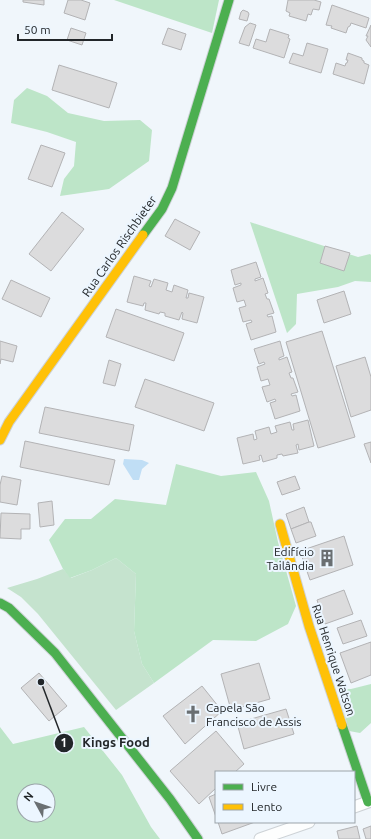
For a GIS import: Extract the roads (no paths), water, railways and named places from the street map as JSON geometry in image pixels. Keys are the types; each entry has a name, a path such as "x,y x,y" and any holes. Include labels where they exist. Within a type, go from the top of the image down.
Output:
{"street":[{"name":"Rua Carlos Rischbieter","path":"0,440 9,422 162,209 172,188 229,0"},
{"name":"Rua Henrique Watson","path":"280,524 309,626 370,802"},
{"path":"0,603 10,608 55,653 170,799 198,839"},
{"path":"355,807 370,802"},
{"path":"260,839 306,823"}],"water":[{"path":"124,459 142,460 149,463 142,469 139,480 133,480 123,464"}],"place":[{"name":"Edifício Tailândia","path":"327,558"},
{"name":"Kings Food","path":"41,682"},
{"name":"Capela São Francisco de Assis","path":"193,714"}]}
